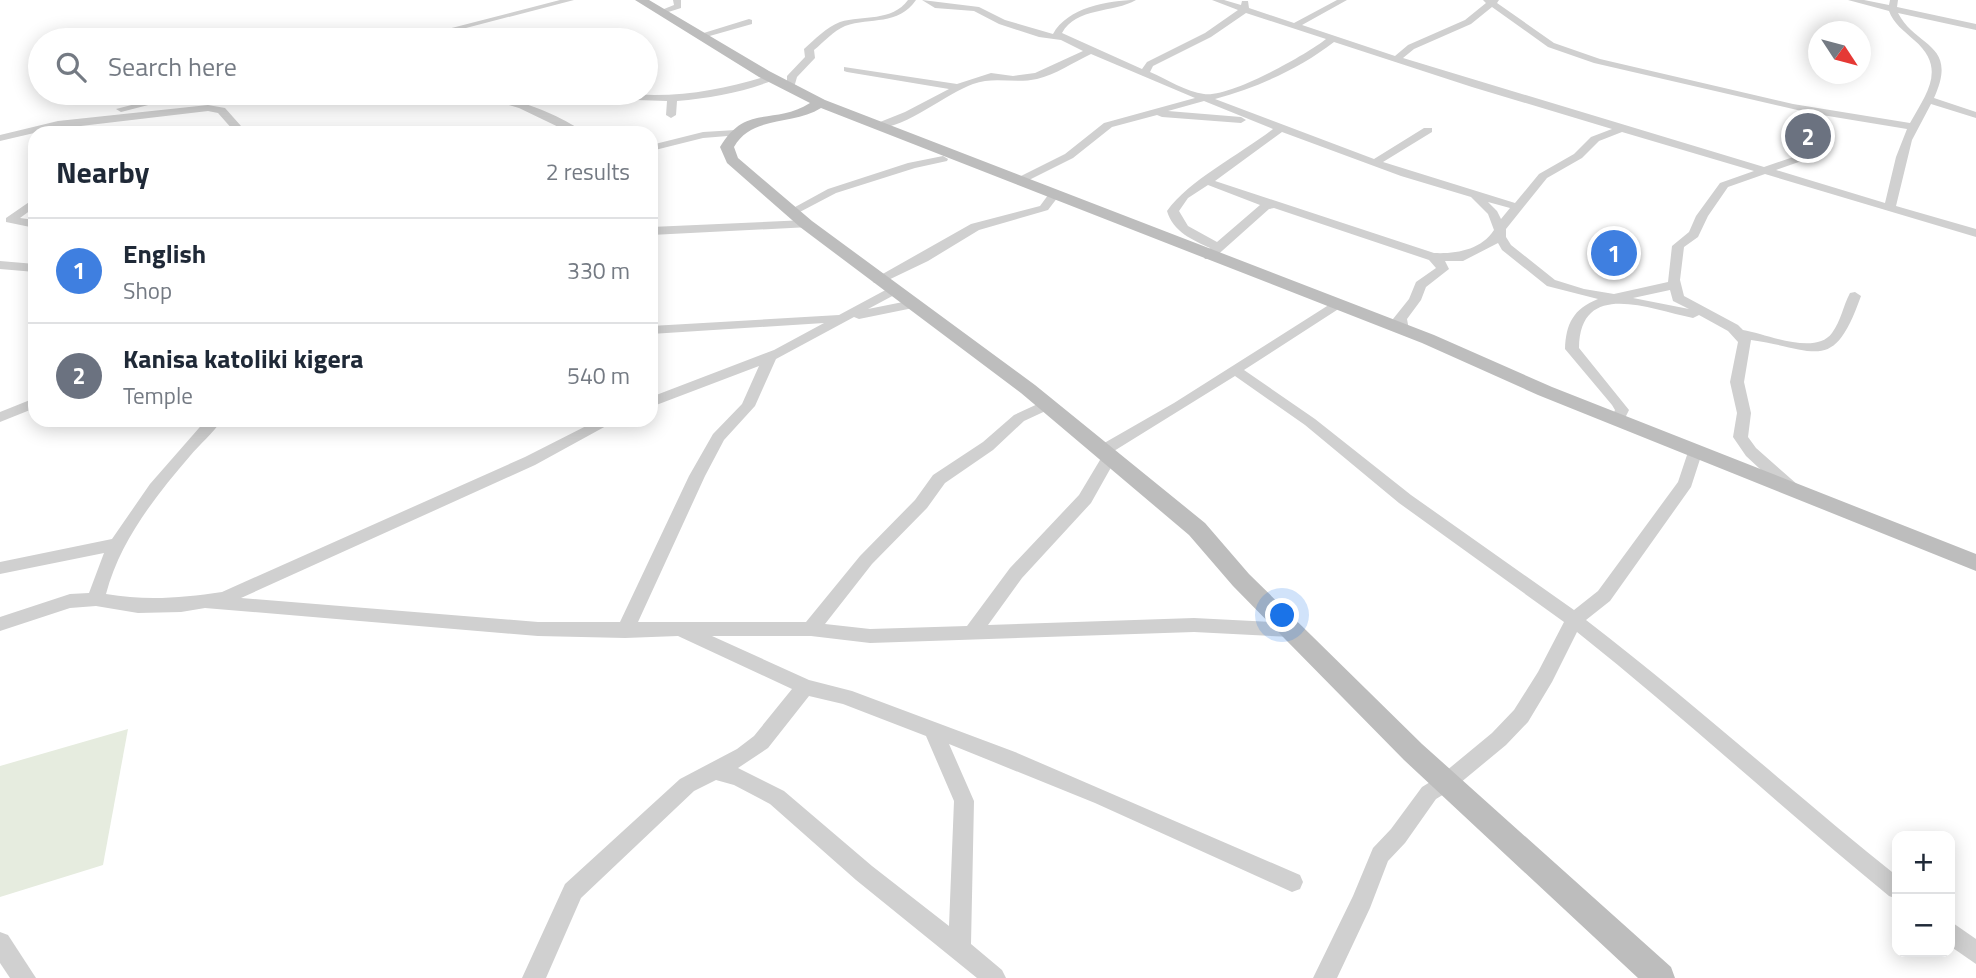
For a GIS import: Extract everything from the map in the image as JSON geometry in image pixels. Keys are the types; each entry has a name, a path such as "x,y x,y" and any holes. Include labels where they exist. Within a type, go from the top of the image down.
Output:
{"street":[{"path":"458,28 570,0"},
{"path":"641,0 790,89 820,103 1213,252 1545,391 1976,563"},
{"path":"662,13 678,6 677,0"},
{"path":"790,89 792,76 810,58 809,49 834,29 852,22 888,16 905,9 912,0"},
{"path":"926,0 935,5 976,9 993,19 1060,38 1203,99 1374,163 1518,207"},
{"path":"1060,38 1057,34 1060,27 1078,15 1132,0"},
{"path":"1216,0 1244,5 1294,26 1620,129 1976,233"},
{"path":"1294,26 1343,0"},
{"path":"1852,0 1892,4 1976,27"},
{"path":"1398,59 1412,47 1468,22 1491,1 1551,45 1581,56 1813,111 1913,127"},
{"path":"1889,208 1913,127 1929,100 1937,68 1935,58 1926,43 1894,17 1892,4"},
{"path":"1144,73 1150,64 1208,35 1244,5"},
{"path":"699,36 749,22"},
{"path":"1021,180 1069,156 1108,125 1264,80 1311,55 1334,37"},
{"path":"879,126 909,114 957,87 991,76 1013,79 1037,76 1090,51"},
{"path":"847,69 957,87"},
{"path":"658,98 716,92 771,78"},
{"path":"671,115 672,97"},
{"path":"1929,100 1976,115"},
{"path":"658,146 703,135 736,133 755,124 799,116 820,103"},
{"path":"53,126 140,105"},
{"path":"519,105 566,126"},
{"path":"56,126 217,108 235,126"},
{"path":"1813,111 1808,121 1826,138 1826,144 1809,155 1724,185 1702,216 1696,232 1678,246 1675,284 1681,301 1740,334 1802,349 1823,348 1843,330 1855,296"},
{"path":"1157,113 1265,122"},
{"path":"83,126 86,122"},
{"path":"1213,252 1188,232 1173,215 1181,199 1281,128"},
{"path":"1206,181 1433,257 1459,258 1493,241 1504,223 1544,176 1578,156 1595,139 1620,129"},
{"path":"1374,163 1428,130"},
{"path":"0,138 28,132"},
{"path":"736,133 727,147 732,160 799,218 1047,405 1197,529 1241,580 1380,719 1660,978"},
{"path":"658,230 799,218 832,191 881,177 912,164 943,159"},
{"path":"658,399 770,356 845,317 924,258 975,227 1045,208 1055,193"},
{"path":"1473,195 1493,213 1497,227 1501,230"},
{"path":"1213,252 1269,204"},
{"path":"28,206 10,220 28,223"},
{"path":"1501,230 1500,237 1506,247 1546,280 1571,289 1709,317"},
{"path":"1402,330 1400,319 1415,300 1420,285 1443,269 1433,257"},
{"path":"0,264 28,268"},
{"path":"1618,419 1622,410 1618,403 1579,360 1571,345 1582,311 1616,298 1651,292 1675,284"},
{"path":"658,330 845,317 913,304"},
{"path":"972,633 1016,573 1085,499 1107,453 1335,304"},
{"path":"1740,334 1746,344 1737,374 1737,386 1744,413 1740,436 1751,452 1792,489"},
{"path":"625,631 697,476 718,437 746,410 770,356"},
{"path":"1235,370 1310,422 1405,499 1502,565 1634,667 1814,822 1892,885"},
{"path":"811,629 866,560 921,504 939,479 988,446 1019,418 1047,405"},
{"path":"0,417 28,407"},
{"path":"96,599 106,565 118,544 151,496 209,427"},
{"path":"207,602 225,598 530,461 596,427"},
{"path":"1325,978 1362,901 1380,855 1398,836 1424,798 1499,739 1521,716 1545,677 1574,620 1604,596 1685,483 1695,450"},
{"path":"0,568 118,544"},
{"path":"0,624 70,601 96,599 138,606 207,602 538,629 811,629 870,636 1194,625 1292,630"},
{"path":"677,628 805,687 845,697 1008,758 1292,882"},
{"path":"534,978 573,891 692,781 715,771 761,743 805,687"},
{"path":"934,732 964,801 960,947"},
{"path":"715,771 743,777 783,802 863,872 960,947 994,978"},
{"path":"1955,936 1976,953"},
{"path":"0,943 24,978"}],"shaded area":[{"path":"128,729 103,865 0,897 0,766"}],"place":[{"name":"Kanisa katoliki kigera","path":"1808,136"},
{"name":"English","path":"1614,253"}]}
